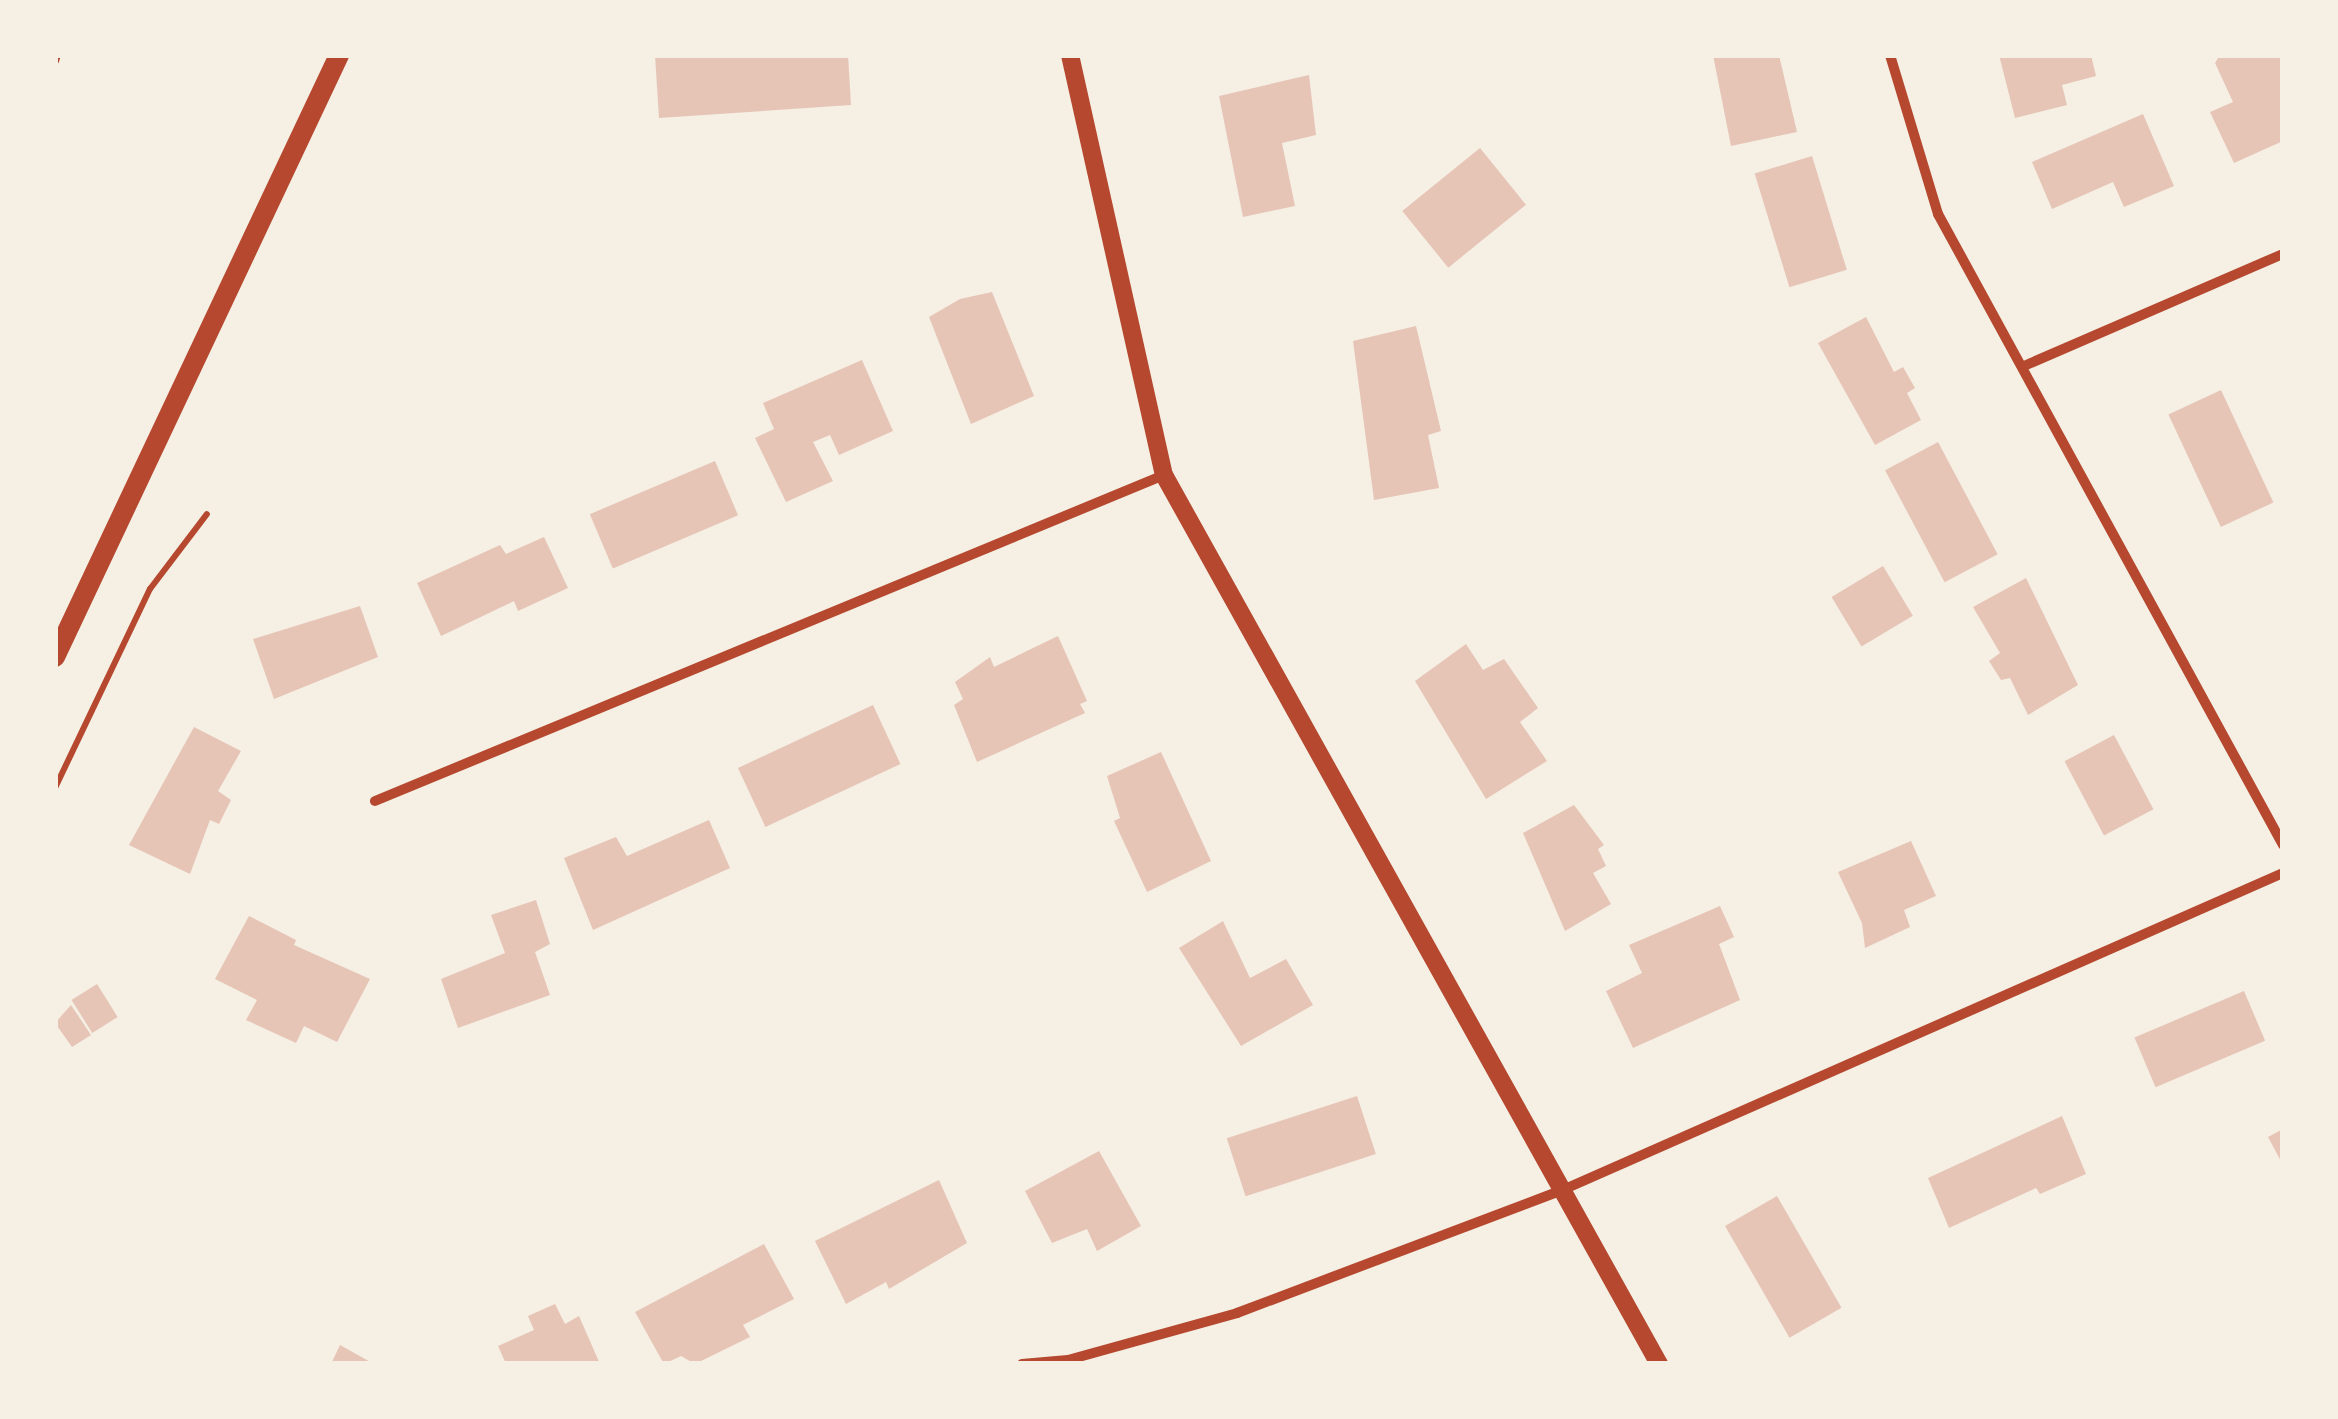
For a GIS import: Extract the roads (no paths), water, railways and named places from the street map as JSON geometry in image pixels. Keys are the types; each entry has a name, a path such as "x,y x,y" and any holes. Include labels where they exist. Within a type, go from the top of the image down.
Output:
{"main road":[{"path":"55,657 339,55"}],"street":[{"path":"1070,55 1164,475 1558,1192 1659,1364"},
{"path":"1890,55 1938,214 2283,845"},
{"path":"2024,366 2283,254"},
{"path":"375,801 1164,475"},
{"path":"1022,1364 1068,1360 1236,1313 1558,1192 2283,873"}]}
